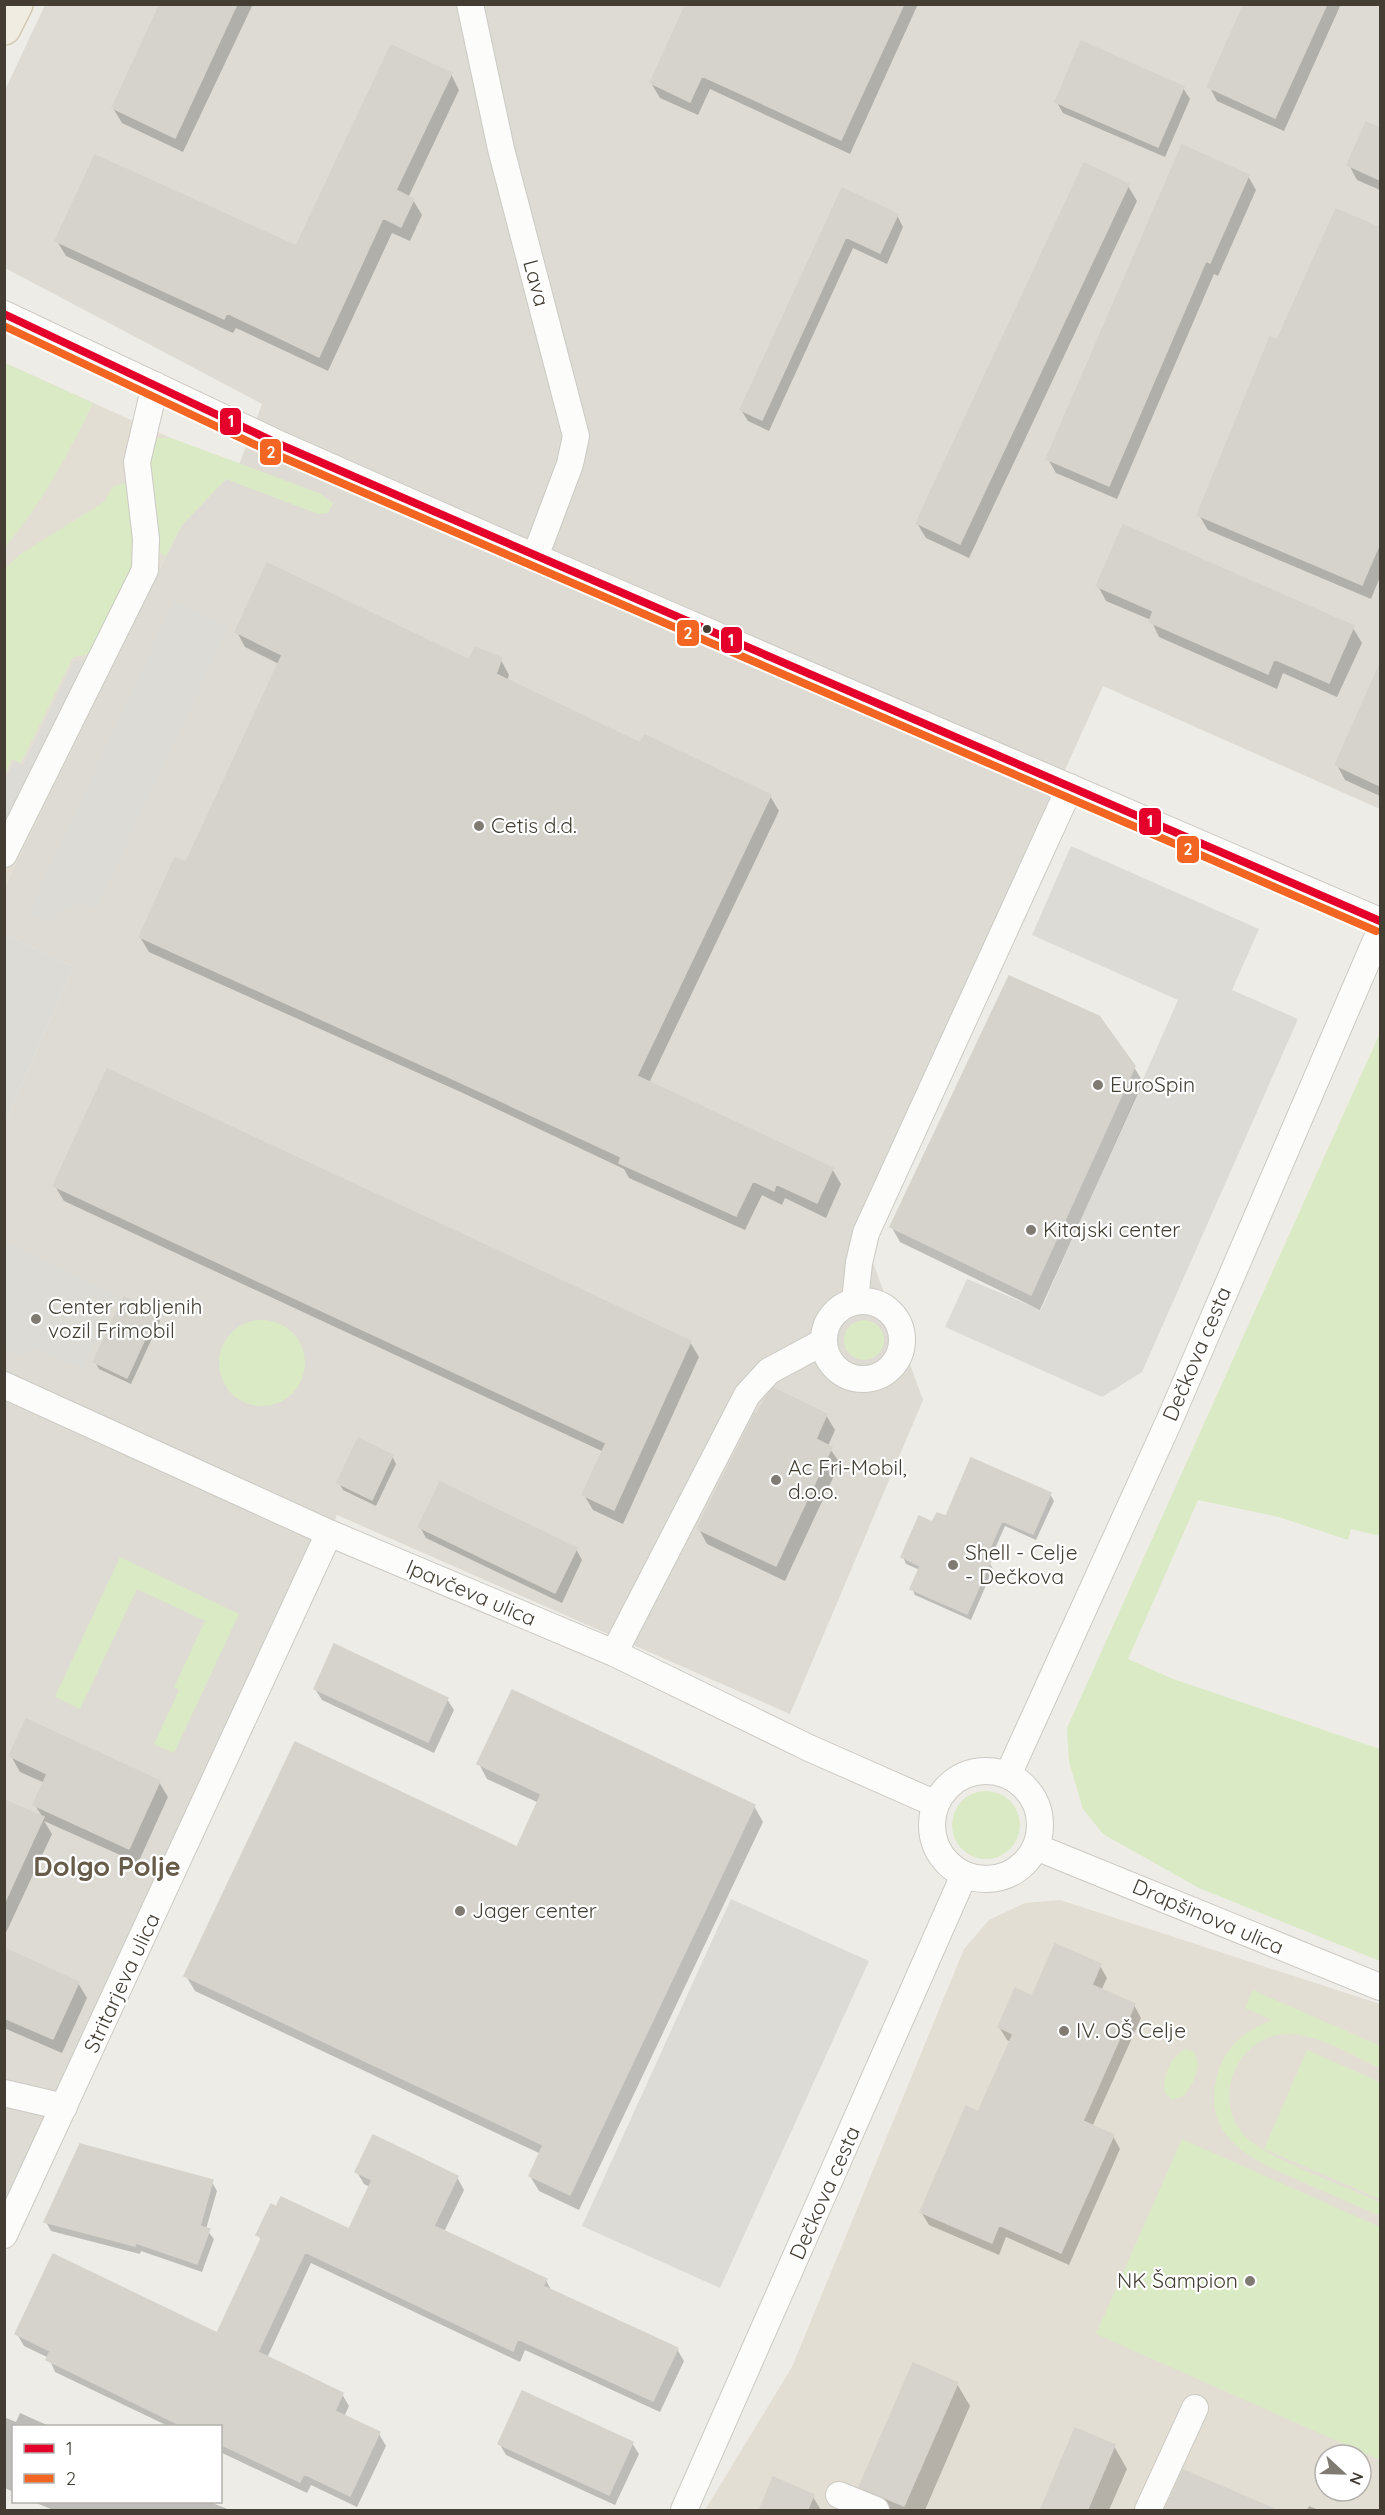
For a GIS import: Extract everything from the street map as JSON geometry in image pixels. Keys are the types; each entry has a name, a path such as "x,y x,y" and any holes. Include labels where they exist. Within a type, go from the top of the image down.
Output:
{"main road":[{"path":"4,28 16,4"}],"street":[{"name":"Lava","path":"470,4 501,149 576,436 570,464 535,557"},
{"path":"4,314 281,445 535,557 1380,921"},
{"path":"4,854 145,570 146,539 137,462 155,385"},
{"path":"855,1301 859,1263 866,1233 1070,787"},
{"name":"Dečkova cesta","path":"1008,1775 1170,1419 1380,931"},
{"path":"855,1301 877,1302 895,1316 903,1337 897,1360 881,1375 859,1379 848,1377 831,1363 823,1342 824,1331 835,1311 855,1301"},
{"path":"614,1653 747,1395 768,1371 823,1342"},
{"name":"Ipavčeva ulica","path":"4,1385 329,1533 614,1653 819,1752 936,1804"},
{"name":"Stritarjeva ulica","path":"4,2235 329,1533"},
{"path":"991,1771 1008,1775 1022,1784 1036,1805 1040,1830 1036,1847 1026,1861 1005,1875 980,1880 964,1875 949,1866 939,1853 933,1837 932,1821 936,1804 945,1789 958,1778 974,1772 991,1771"},
{"name":"Drapšinova ulica","path":"1036,1847 1380,1987"},
{"name":"Dečkova cesta","path":"684,2511 964,1875"},
{"path":"4,2093 64,2108"},
{"path":"1148,2511 1195,2408"},
{"path":"839,2495 876,2511"}],"shaded area":[{"path":"45,5 1380,5 1380,809 1103,686 859,1224 923,1400 790,1714 337,1515 5,2251 5,1123 73,967 5,934 5,886 181,526 239,465 262,404 5,268 5,90"},
{"path":"5,363 171,438 239,465 181,526 5,886"},
{"path":"174,601 229,626 96,909 79,901 47,922 28,914"},
{"path":"97,659 45,765 33,768 5,824 5,779 14,761 23,765 74,661"},
{"path":"1071,846 1259,929 1232,990 1298,1019 1142,1372 1102,1397 945,1327 967,1279 1041,1310 1178,1000 1032,935"},
{"path":"5,934 73,967 5,1123"},
{"path":"5,1242 118,1296 83,1368 32,1348 27,1358 5,1348"},
{"path":"731,1899 869,1961 720,2288 582,2226"},
{"path":"1060,1900 1380,2004 1380,2510 705,2510 792,2367 964,1949 989,1920 1025,1903"}],"green space":[{"path":"5,363 93,403 54,478 5,547"},
{"path":"151,438 171,438 319,493 333,503 328,513 318,514 226,479 181,526 166,557 147,544 97,653 73,657 21,763 12,759 5,774 5,569 19,555 104,502 113,486 136,481"},
{"path":"1380,1033 1380,1536 1351,1529 1348,1540 1279,1517 1198,1500 1128,1659 1173,1679 1380,1749 1380,1961 1199,1888 1103,1834 1083,1809 1069,1762 1067,1728"},
{"path":"262,1320 278,1324 292,1333 301,1347 305,1363 301,1379 292,1393 278,1402 262,1406 246,1402 232,1393 223,1379 219,1363 223,1347 232,1333 246,1324"},
{"path":"864,1320 878,1326 884,1340 878,1354 864,1360 850,1354 844,1340 850,1326"},
{"path":"120,1557 239,1614 174,1753 154,1744 179,1690 174,1687 205,1621 137,1589 80,1709 55,1697"},
{"path":"986,1791 999,1794 1010,1801 1017,1812 1020,1825 1017,1838 1010,1849 999,1856 986,1859 973,1856 962,1849 955,1838 952,1825 955,1812 962,1801 973,1794"},
{"path":"1253,1990 1380,2046 1380,2068 1310,2037 1286,2034 1269,2037 1254,2046 1242,2058 1234,2072 1230,2088 1230,2105 1235,2121 1245,2136 1256,2145 1308,2172 1380,2202 1380,2216 1269,2167 1237,2146 1225,2133 1217,2117 1214,2098 1220,2066 1230,2048 1237,2041 1253,2029 1272,2020 1245,2008"},
{"path":"1186,2049 1194,2052 1197,2057 1196,2075 1184,2096 1171,2100 1164,2091 1165,2079 1172,2061"},
{"path":"1307,2050 1380,2082 1380,2199 1264,2149"},
{"name":"NK Šampion","path":"1182,2139 1380,2227 1380,2460 1373,2457 1373,2443 1342,2443 1096,2334"}],"building":[{"path":"160,4 237,4 175,138 112,108"},
{"path":"686,4 904,4 841,140 702,76 690,102 650,83"},
{"path":"1244,4 1327,4 1275,118 1207,87"},
{"path":"1081,41 1184,87 1158,147 1055,102"},
{"path":"391,45 452,73 396,190 414,199 401,227 383,218 319,357 227,313 224,319 55,241 95,155 296,246"},
{"path":"1366,122 1380,128 1380,180 1347,165"},
{"path":"1182,145 1249,175 1210,263 1206,261 1109,486 1046,459"},
{"path":"1084,163 1129,184 960,544 916,523"},
{"path":"842,188 898,214 880,253 846,237 762,420 740,410"},
{"path":"1336,209 1380,228 1380,543 1362,585 1197,515 1270,337 1277,340"},
{"path":"1123,525 1354,626 1329,683 1274,659 1268,674 1149,622 1153,611 1096,586"},
{"name":"Cetis d.d.","path":"267,563 469,660 475,647 502,658 496,674 640,743 645,735 771,795 637,1076 833,1168 817,1203 776,1184 774,1191 753,1181 736,1216 619,1163 621,1157 139,937 175,858 186,862 282,655 235,632"},
{"path":"1380,664 1380,786 1335,765"},
{"path":"1009,976 1099,1016 1135,1066 1031,1295 890,1227"},
{"path":"107,1069 691,1341 614,1510 582,1495 606,1443 53,1186"},
{"path":"124,1297 157,1313 127,1378 93,1362"},
{"path":"773,1388 827,1414 816,1439 832,1447 776,1566 697,1529 755,1413 757,1414"},
{"path":"358,1438 393,1455 372,1500 337,1483"},
{"path":"971,1458 1051,1493 1033,1534 1002,1521 985,1559 991,1561 967,1614 910,1589 920,1566 901,1557 919,1516 932,1522 937,1513 946,1516"},
{"path":"440,1482 577,1548 555,1593 418,1527"},
{"path":"334,1644 448,1698 428,1742 314,1689"},
{"name":"Jager center","path":"512,1690 755,1805 570,2195 529,2176 543,2145 184,1976 295,1742 517,1847 541,1794 477,1764"},
{"path":"26,1719 160,1781 129,1849 33,1805 47,1774 9,1756"},
{"path":"4,1800 44,1817 4,1904"},
{"path":"1055,1944 1101,1964 1092,1985 1135,2004 1083,2121 1114,2135 1061,2253 999,2225 992,2243 920,2212 966,2106 978,2112 1013,2034 998,2027 1015,1988 1032,1996"},
{"path":"4,1948 79,1982 53,2039 4,2018"},
{"path":"373,2135 458,2176 434,2226 547,2279 543,2286 678,2348 653,2401 518,2339 513,2351 305,2252 258,2352 343,2393 335,2411 380,2432 350,2496 304,2474 300,2482 222,2445 222,2425 180,2425 46,2360 50,2351 15,2334 53,2254 217,2333 262,2237 256,2235 271,2204 276,2207 281,2197 349,2229 372,2180 355,2172"},
{"path":"80,2144 213,2180 200,2226 210,2229 197,2264 136,2243 135,2246 44,2222"},
{"path":"913,2363 958,2383 904,2506 859,2487"},
{"path":"522,2391 633,2442 609,2495 498,2444"},
{"path":"1075,2428 1115,2445 1087,2511 1040,2511"},
{"path":"1183,2470 1279,2511 1164,2511"},
{"path":"773,2477 814,2495 807,2511 759,2511"}],"transit line":[{"name":"1","path":"4,314 281,445 1380,921"},
{"name":"2","path":"4,326 277,455 1376,931"}],"place":[{"name":"Cetis d.d.","path":"479,826"},
{"name":"EuroSpin","path":"1098,1085"},
{"name":"Kitajski center","path":"1031,1230"},
{"name":"Center rabljenih vozil Frimobil","path":"36,1319"},
{"name":"Ac Fri-Mobil, d.o.o.","path":"776,1480"},
{"name":"Shell - Celje - Dečkova","path":"953,1565"},
{"name":"Jager center","path":"460,1911"},
{"name":"IV. OŠ Celje","path":"1064,2031"},
{"name":"NK Šampion","path":"1250,2281"}],"district":[{"name":"Dolgo Polje","path":"107,1867"}]}
